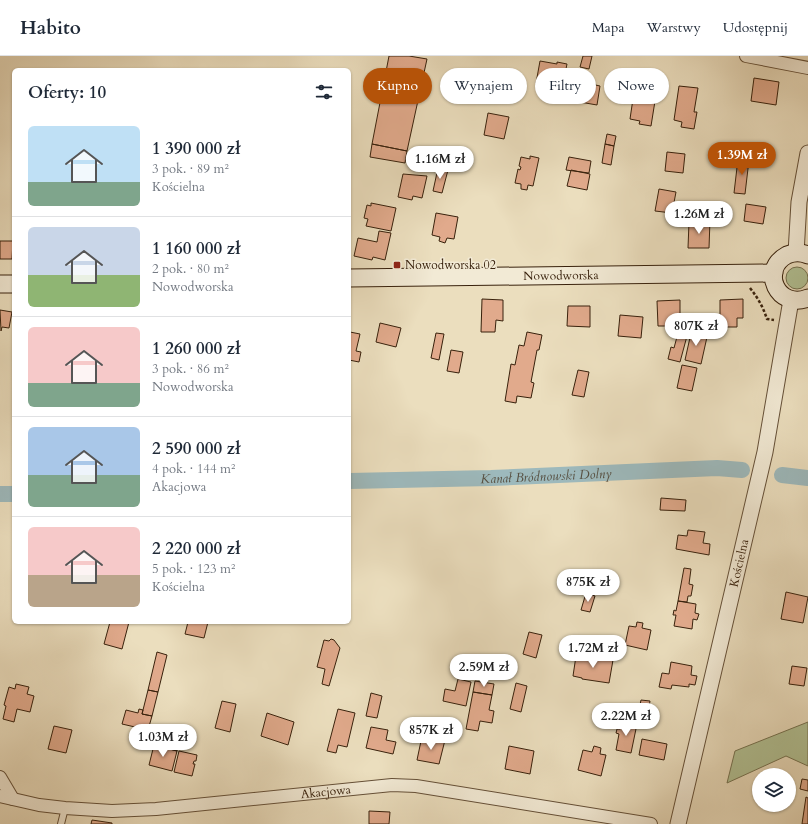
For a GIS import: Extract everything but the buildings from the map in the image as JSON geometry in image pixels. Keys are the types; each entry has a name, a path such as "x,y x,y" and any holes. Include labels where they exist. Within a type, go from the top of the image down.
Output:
{"main road":[{"path":"802,254 788,254 781,259 776,266 773,280 777,290 784,297 791,300 801,301 808,298"},
{"name":"Nowodworska","path":"351,278 774,273"},
{"path":"0,284 12,284"}],"street":[{"path":"746,56 808,68"},
{"path":"802,254 799,202 808,153"},
{"name":"Kościelna","path":"678,824 765,452 791,300"},
{"path":"0,777 13,799"},
{"name":"Akacjowa","path":"0,796 39,805 112,811 156,809 392,785 416,786 651,824"}],"lane":[{"path":"61,824 65,808"}],"green space":[{"path":"793,267 801,267 808,274 808,282 801,289 793,289 786,282 786,274"},
{"path":"808,722 808,766 786,756 760,768 752,768 752,772 727,783 735,751"}],"waterway":[{"name":"Kanał Bródnowski Dolny","path":"351,481 491,478 717,468 742,470"},
{"name":"Kanał Bródnowski Dolny","path":"782,475 808,478"},
{"name":"Kanał Bródnowski Dolny","path":"0,494 12,494"}],"place":[{"name":"Nowodworska 02","path":"397,265"}]}
